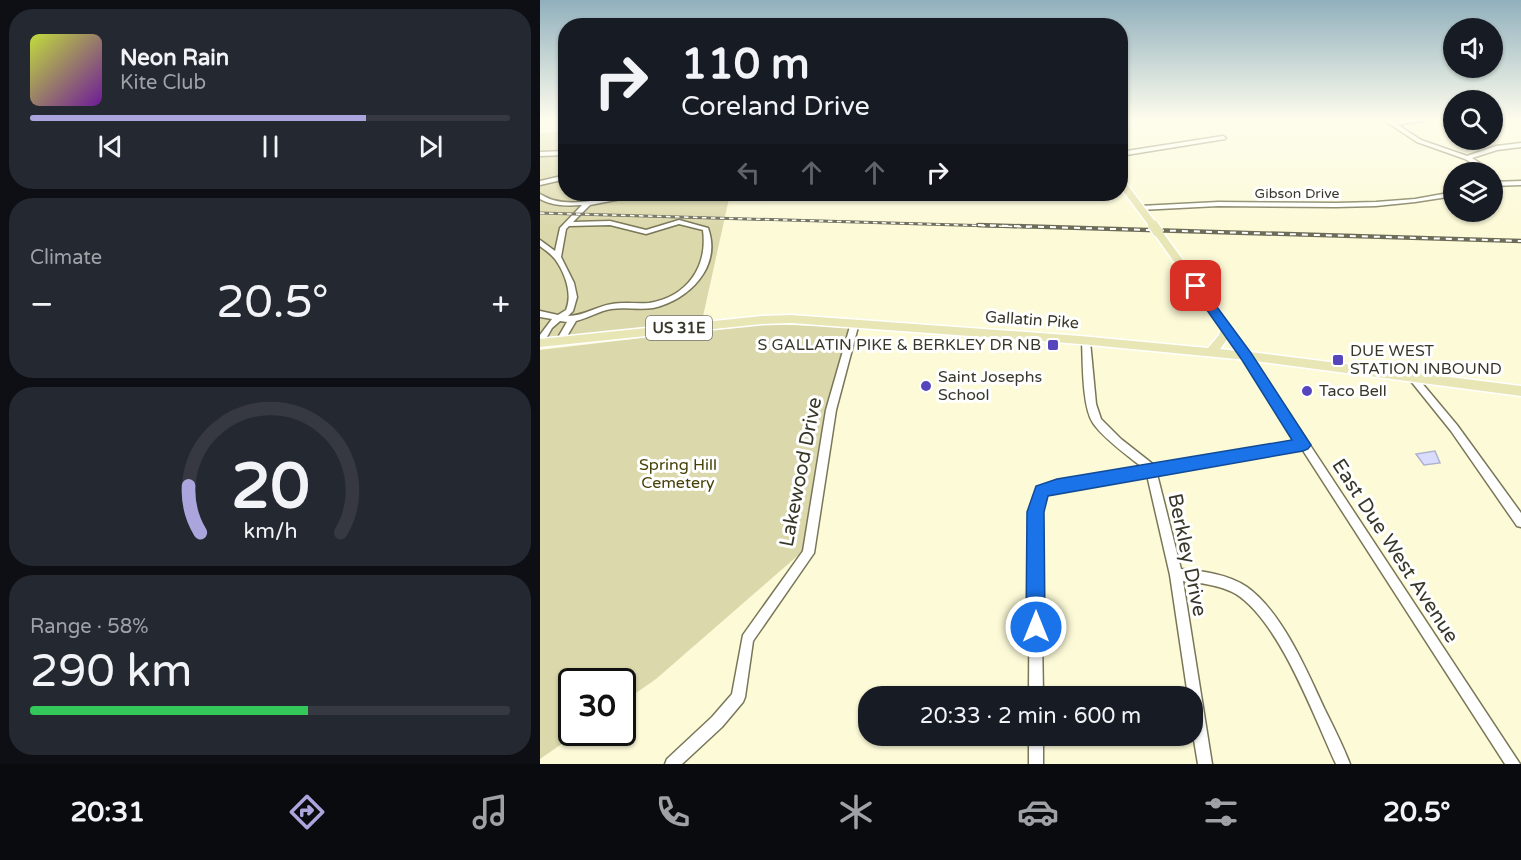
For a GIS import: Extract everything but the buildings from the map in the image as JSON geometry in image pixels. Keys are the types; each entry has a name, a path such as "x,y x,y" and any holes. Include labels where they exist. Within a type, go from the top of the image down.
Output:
{"main road":[{"path":"1128,192 1247,356"},
{"name":"Gallatin Pike","path":"540,343 791,319 1086,341 1247,356 1521,391"},
{"path":"1211,353 1224,336 1226,328"}],"street":[{"path":"1458,155 1474,162"},
{"path":"1467,158 1477,155"},
{"path":"540,183 558,179"},
{"path":"1503,180 1507,182"},
{"path":"1503,183 1521,183"},
{"name":"Gibson Drive","path":"1140,208 1176,204 1341,205 1443,195"},
{"path":"540,196 548,202 555,203 599,201"},
{"path":"557,256 561,231 588,203"},
{"path":"540,314 573,319 614,306 655,305 683,293 702,271 707,256 706,229 696,225 679,222 646,232 610,224 566,224"},
{"path":"540,242 557,256 567,273 573,296 569,310 552,323 540,343"},
{"path":"560,341 573,319"},
{"name":"Lakewood Drive","path":"672,764 717,723 738,697 747,639 808,553 831,410 855,323"},
{"path":"1086,341 1091,404 1097,421 1151,469"},
{"name":"East Due West Avenue","path":"1247,356 1303,445 1514,764"},
{"path":"1413,378 1447,419 1521,522"},
{"path":"1036,686 1035,512 1041,491 1151,469 1303,445"},
{"name":"Berkley Drive","path":"1151,469 1176,575 1205,764"},
{"path":"1176,575 1221,583 1241,590 1261,606 1280,634 1343,764"},
{"path":"1036,746 1036,764"}],"green space":[{"path":"540,155 558,155 558,201 728,201 702,321 540,339"},
{"name":"Spring Hill Cemetery","path":"759,324 851,327 802,552 656,679 636,693 636,668 558,668 559,746 540,759 540,350"}],"railway":[{"path":"540,213 1030,227"},
{"path":"978,225 1521,241"}],"place":[{"name":"S GALLATIN PIKE & BERKLEY DR NB","path":"1053,345"},
{"name":"DUE WEST STATION INBOUND","path":"1338,360"},
{"name":"Saint Josephs School","path":"926,386"},
{"name":"Taco Bell","path":"1307,391"}],"route":[{"path":"1036,627 1035,512 1041,491 1151,469 1303,445 1247,356 1196,286"}]}
